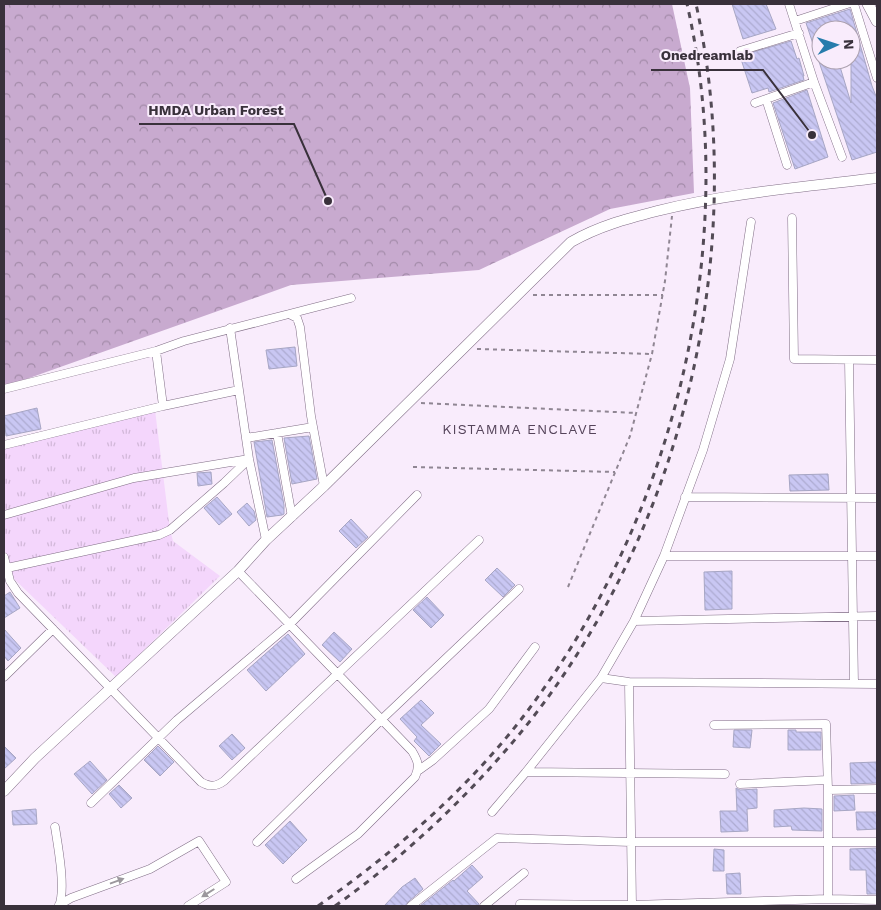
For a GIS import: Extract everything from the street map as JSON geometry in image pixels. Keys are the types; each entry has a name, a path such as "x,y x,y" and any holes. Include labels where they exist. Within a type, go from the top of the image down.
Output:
{"main road":[{"path":"868,4 877,21"}],"street":[{"path":"788,4 842,157"},
{"path":"795,21 847,4"},
{"path":"854,4 877,78"},
{"path":"740,51 799,33"},
{"path":"755,103 814,82"},
{"path":"766,99 787,165"},
{"path":"5,788 35,758 238,571 266,540 324,486 571,242 591,231 620,220 706,200 877,178"},
{"path":"792,218 794,359 877,360"},
{"path":"492,812 601,678 634,621 664,556 703,450 730,358 751,222"},
{"path":"4,389 156,351 230,328 351,298"},
{"path":"289,314 297,318 300,327 313,427 324,486"},
{"path":"230,328 249,459 266,540"},
{"path":"156,351 163,406"},
{"path":"849,360 854,684"},
{"path":"4,444 239,390"},
{"path":"246,438 313,427"},
{"path":"278,433 292,516"},
{"path":"4,515 134,478 249,459"},
{"path":"7,568 159,535 170,530 249,459"},
{"path":"91,803 177,720 290,624 417,495"},
{"path":"685,497 877,498"},
{"path":"4,557 13,586 201,782 207,786 220,784 479,540"},
{"path":"664,556 877,556"},
{"path":"238,571 412,751 418,761 419,770"},
{"path":"4,589 13,586"},
{"path":"257,842 381,720 519,589"},
{"path":"634,621 877,616"},
{"path":"4,677 53,629"},
{"path":"296,879 358,834 408,786 419,770 433,760 489,709 535,647"},
{"path":"601,678 629,682 877,684"},
{"path":"629,682 632,906"},
{"path":"714,725 826,724 828,899"},
{"path":"526,772 725,774"},
{"path":"740,784 827,780"},
{"path":"828,790 877,789"},
{"path":"55,827 61,878 62,898 59,905"},
{"path":"411,906 497,838 631,842 877,842"},
{"path":"59,905 72,898 150,869 199,841 226,882 188,906"},
{"path":"484,906 524,873"},
{"path":"520,904 632,906 828,899 867,903 877,900"}],"path":[{"path":"568,587 630,436 652,354 663,296 673,207"},
{"path":"517,295 663,296"},
{"path":"464,349 652,354"},
{"path":"409,402 636,413"},
{"path":"413,467 615,472"}],"green space":[{"path":"4,4 672,4 690,88 694,193 610,209 479,270 291,285 4,387"},
{"path":"155,410 173,541 220,576 116,677 11,576 4,545 4,447"}],"building":[{"path":"732,4 766,4 776,29 743,39"},
{"path":"850,9 853,20 815,20"},
{"path":"811,21 811,38 806,23"},
{"path":"791,41 797,59 799,58 804,80 769,92 768,88 752,93 740,56"},
{"path":"861,48 872,86 877,95 877,152 852,160 822,70 841,70 851,103 851,70 861,70"},
{"path":"807,90 828,157 795,169 773,103"},
{"path":"295,347 297,366 269,369 266,350"},
{"path":"37,408 41,429 6,436 4,416"},
{"path":"309,436 317,479 292,484 284,438"},
{"path":"272,440 284,514 267,517 254,442"},
{"path":"211,472 212,484 198,486 197,473"},
{"path":"828,474 829,490 790,491 789,475"},
{"path":"217,497 232,514 219,525 204,508"},
{"path":"247,503 254,511 256,520 249,526 237,512"},
{"path":"351,519 368,537 356,548 339,531"},
{"path":"497,568 515,585 503,597 485,580"},
{"path":"732,571 732,609 705,610 704,572"},
{"path":"10,592 20,608 4,618 4,596"},
{"path":"427,597 444,615 431,628 413,610"},
{"path":"4,629 21,648 8,661 4,656"},
{"path":"334,632 352,649 340,662 322,645"},
{"path":"288,634 305,654 266,691 247,670"},
{"path":"421,700 434,713 421,725 441,744 429,756 414,741 417,737 400,719"},
{"path":"734,730 752,730 750,748 733,747"},
{"path":"788,730 796,730 796,732 821,732 821,750 788,750"},
{"path":"232,734 245,748 232,760 219,746"},
{"path":"4,746 16,758 4,769"},
{"path":"158,746 174,762 160,776 144,760"},
{"path":"90,761 107,780 92,794 74,774"},
{"path":"877,762 877,783 851,784 850,763"},
{"path":"119,785 132,798 121,808 109,794"},
{"path":"736,788 740,790 757,789 757,808 747,809 748,831 721,832 720,811 737,811"},
{"path":"854,795 855,810 834,811 834,796"},
{"path":"36,809 37,824 13,825 12,811"},
{"path":"822,809 822,831 792,830 791,826 774,827 774,810"},
{"path":"856,812 877,812 877,829 857,830"},
{"path":"290,821 307,840 283,864 265,845"},
{"path":"877,848 877,894 867,894 866,870 850,870 850,849"},
{"path":"714,849 724,850 724,871 713,871"},
{"path":"472,865 483,877 467,891 479,904 478,906 420,906 454,881"},
{"path":"740,873 741,894 727,894 726,874"},
{"path":"415,878 423,889 405,906 384,906 402,887"}],"railway":[{"path":"318,906 350,883 410,834 467,781 494,752 542,691 590,616 630,535 662,450 686,362 701,272 706,182 702,92 687,4"},
{"path":"335,906 381,871 425,833 467,793 506,750 566,672 616,586 656,494 686,399 706,300 714,201 711,101 696,4"}],"place":[{"name":"Onedreamlab","path":"812,135"},
{"name":"HMDA Urban Forest","path":"328,201"}],"district":[{"name":"KISTAMMA ENCLAVE","path":"520,429"}]}
